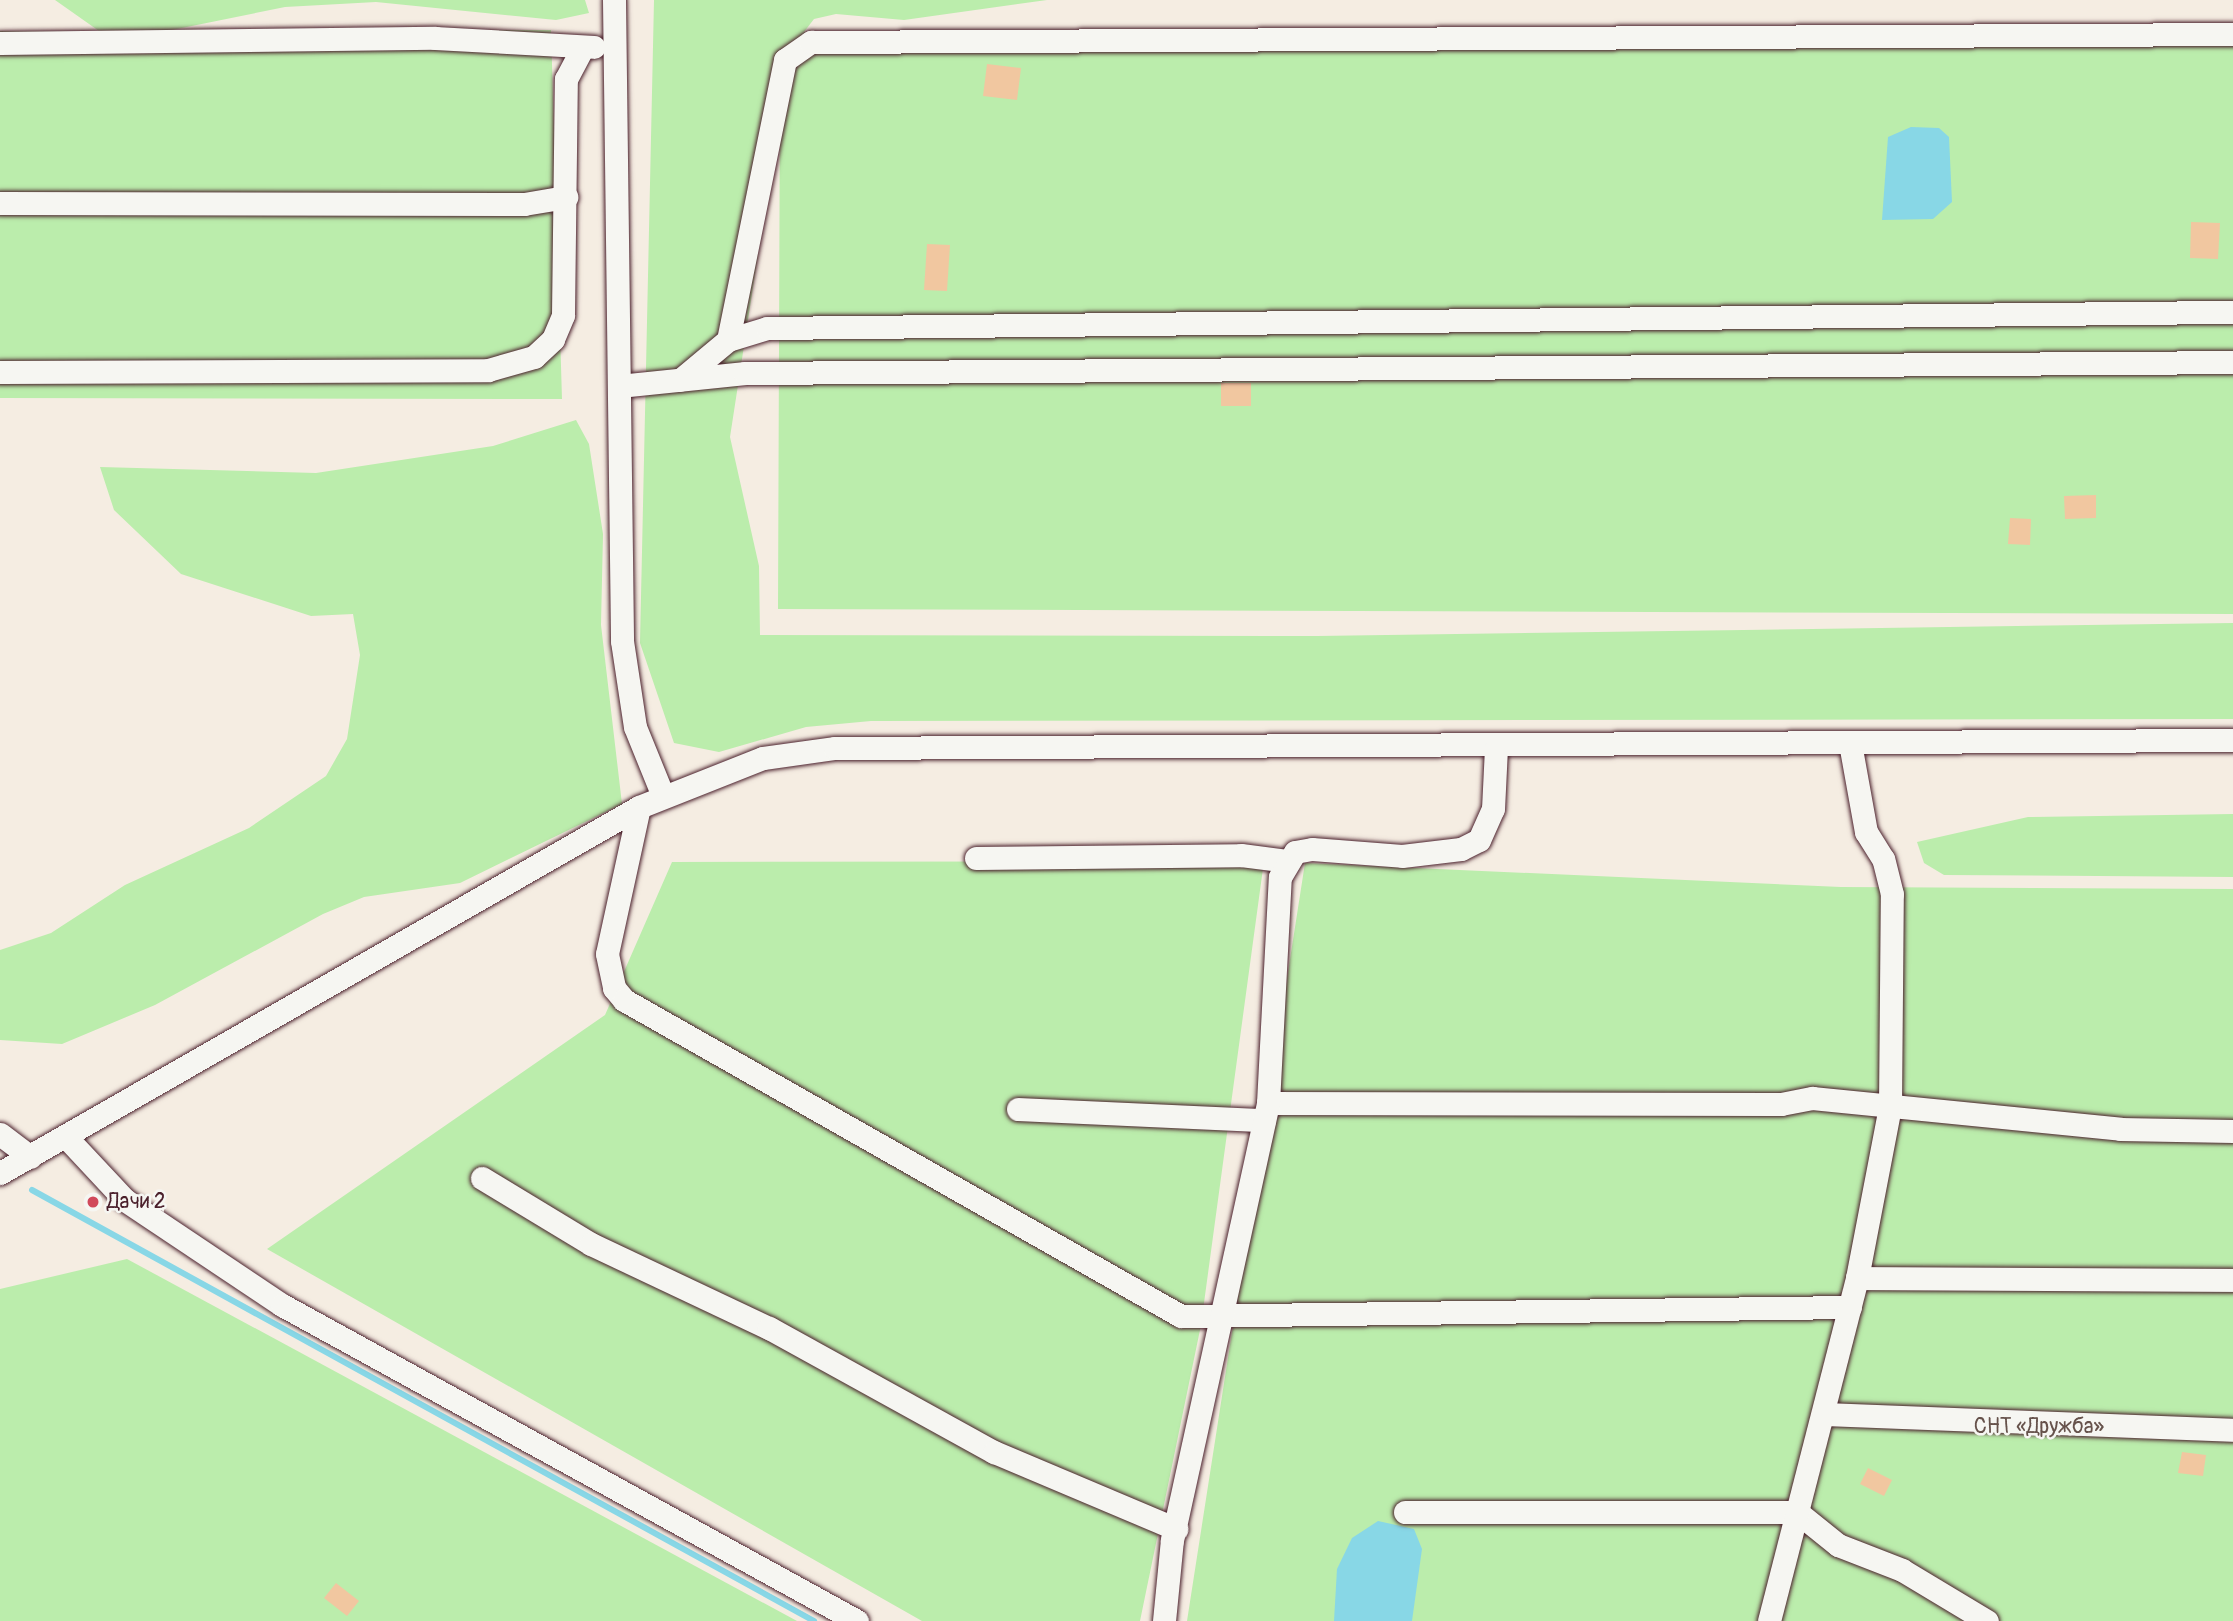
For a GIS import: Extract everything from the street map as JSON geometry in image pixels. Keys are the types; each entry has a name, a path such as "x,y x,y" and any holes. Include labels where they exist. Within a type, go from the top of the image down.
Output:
{"street":[{"path":"614,0 622,641 635,727 663,796"},
{"path":"728,340 785,60 811,42 2233,34"},
{"path":"0,43 435,38 583,47 615,46"},
{"path":"0,372 512,366 553,339 563,314 566,79 583,47"},
{"path":"0,203 524,204 566,197"},
{"path":"680,380 728,340 767,328 2233,312"},
{"path":"619,386 745,373 2233,362"},
{"path":"0,1173 639,807 732,766 835,748 1496,748 2233,740"},
{"path":"1769,1621 1857,1278 1890,1106 1892,894 1884,859 1866,832 1850,743"},
{"path":"976,858 1241,855 1287,861 1312,849 1402,856 1461,849 1479,840 1493,808 1496,748"},
{"path":"639,807 607,954 614,988 624,1000 1181,1316 1223,1318 1850,1307"},
{"path":"1164,1621 1176,1529 1266,1111 1280,965 1278,902 1287,861"},
{"path":"1018,1109 1266,1111 1781,1104 1812,1098 2120,1129 2233,1131"},
{"path":"0,1135 30,1157"},
{"path":"66,1137 125,1200 282,1305 857,1621"},
{"path":"482,1178 603,1250 769,1328 994,1452 1176,1529"},
{"path":"1857,1278 2233,1280"},
{"path":"1822,1413 2233,1430"},
{"path":"1405,1512 1797,1512 1838,1545 1902,1570 1987,1621"}],"green space":[{"path":"55,0 585,0 589,13 556,20 376,2 285,7 172,30 551,30 562,399 0,398 0,31 99,31"},
{"path":"654,0 1047,0 904,20 836,14 814,19 804,32 2233,37 2233,614 778,609 780,80 751,211 758,255 730,437 759,566 760,635 1317,636 2233,623 2233,719 871,721 806,727 719,752 674,743 640,643"},
{"path":"576,420 589,444 603,534 601,625 622,804 460,883 364,897 323,914 155,1005 62,1044 0,1040 0,950 51,933 125,885 249,828 326,776 347,739 360,655 353,614 311,616 181,574 114,510 100,467 316,473 493,446"},
{"path":"2233,814 2233,877 1944,875 1924,863 1917,842 2028,817"},
{"path":"1264,861 1201,1325 1140,1621 922,1621 267,1249 605,1015 672,862"},
{"name":"СНТ «Дружба»","path":"1305,863 1841,887 2233,889 2233,1621 1187,1621"},
{"path":"127,1259 797,1621 0,1621 0,1289"}],"water":[{"path":"1911,127 1939,128 1949,137 1952,202 1933,219 1882,220 1888,137"},
{"path":"1378,1521 1414,1529 1422,1549 1412,1621 1334,1621 1337,1569 1352,1538"}],"building":[{"path":"987,64 1021,68 1017,100 983,96"},
{"path":"2191,222 2220,223 2218,259 2190,258"},
{"path":"927,244 950,245 947,291 924,290"},
{"path":"1221,383 1251,383 1251,406 1221,406"},
{"path":"2096,495 2096,518 2065,519 2064,496"},
{"path":"2010,518 2031,519 2030,545 2008,544"},
{"path":"2182,1452 2206,1455 2203,1476 2178,1473"},
{"path":"1868,1468 1892,1480 1884,1496 1860,1484"},
{"path":"336,1583 359,1601 347,1616 324,1598"}],"waterway":[{"path":"32,1190 814,1621"}],"place":[{"name":"Дачи 2","path":"93,1202"}]}
